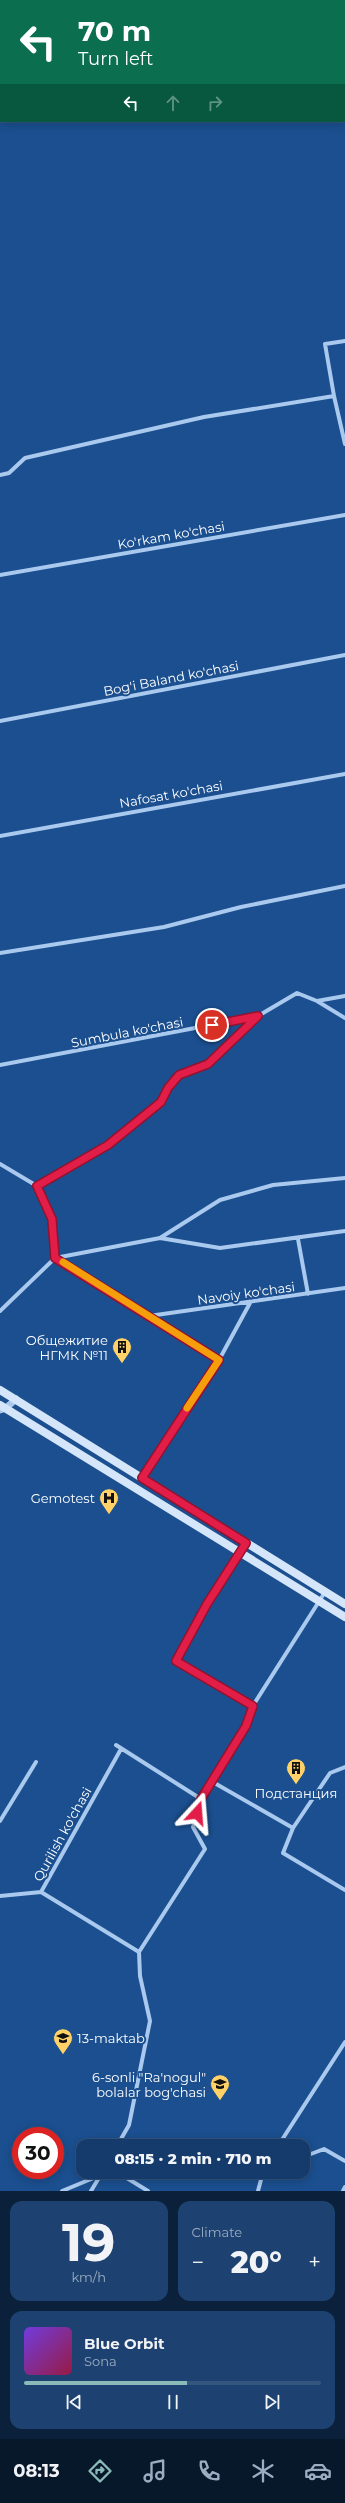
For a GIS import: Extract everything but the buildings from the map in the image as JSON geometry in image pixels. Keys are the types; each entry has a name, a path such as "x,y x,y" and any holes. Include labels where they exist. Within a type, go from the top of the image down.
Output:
{"main road":[{"path":"2,1393 16,1399 345,1604"},
{"path":"2,1408 345,1617"}],"street":[{"path":"345,341 325,344 334,396 344,428 345,444"},
{"path":"0,475 9,473 25,458 204,417 334,396"},
{"name":"Ko'rkam ko'chasi","path":"0,575 345,515"},
{"name":"Bog'i Baland ko'chasi","path":"0,721 345,655"},
{"name":"Nafosat ko'chasi","path":"0,836 345,774"},
{"path":"0,953 164,927 240,906 345,886"},
{"name":"Sumbula ko'chasi","path":"0,1065 258,1016 297,993 317,1001"},
{"path":"317,1001 345,996"},
{"path":"317,1001 345,1018"},
{"path":"37,1186 108,1145 161,1102 168,1088 179,1075 208,1064 258,1016"},
{"path":"0,1164 37,1186 52,1219 55,1258"},
{"path":"160,1238 220,1200 273,1185 345,1178"},
{"path":"0,1311 55,1258 160,1238 220,1248 298,1239 345,1231"},
{"path":"298,1239 308,1294"},
{"path":"55,1258 219,1360"},
{"name":"Navoiy ko'chasi","path":"149,1316 250,1303 345,1288"},
{"path":"142,1478 219,1360 250,1303"},
{"path":"2,1408 16,1399"},
{"path":"246,1543 207,1604 176,1661 253,1706"},
{"path":"121,2139 129,2125 150,2021 140,1976 139,1952 205,1849 193,1828 201,1799 246,1726 253,1706 325,1592"},
{"path":"116,1746 201,1799"},
{"name":"Qurilish ko'chasi","path":"0,1896 41,1892 121,1749"},
{"path":"0,1821 36,1762"},
{"path":"345,1767 330,1773 293,1828 283,1853 345,1890"},
{"path":"211,1781 293,1828"},
{"path":"41,1892 139,1952"},
{"path":"283,2139 345,2042"},
{"path":"310,2154 324,2149 345,2161"},
{"path":"62,2191 90,2179"},
{"path":"91,2191 99,2179"},
{"path":"128,2179 148,2191"},
{"path":"258,2191 261,2179"},
{"path":"343,2191 345,2187"}],"slow traffic":[{"path":"63,1262 219,1360 187,1408"}],"place":[{"name":"Общежитие НГМК №11","path":"122,1364"},
{"name":"Gemotest","path":"109,1515"},
{"name":"Подстанция","path":"296,1785"},
{"name":"13-maktab","path":"63,2055"},
{"name":"6-sonli \"Ra'nogul\" bolalar bog'chasi","path":"220,2101"}],"route":[{"path":"197,1813 201,1799 211,1781 246,1726 249,1712 253,1706 176,1661 207,1604 246,1543 142,1478 219,1360 55,1258 52,1219 37,1186 108,1145 161,1102 168,1088 179,1075 208,1064 258,1016 212,1025"}]}
